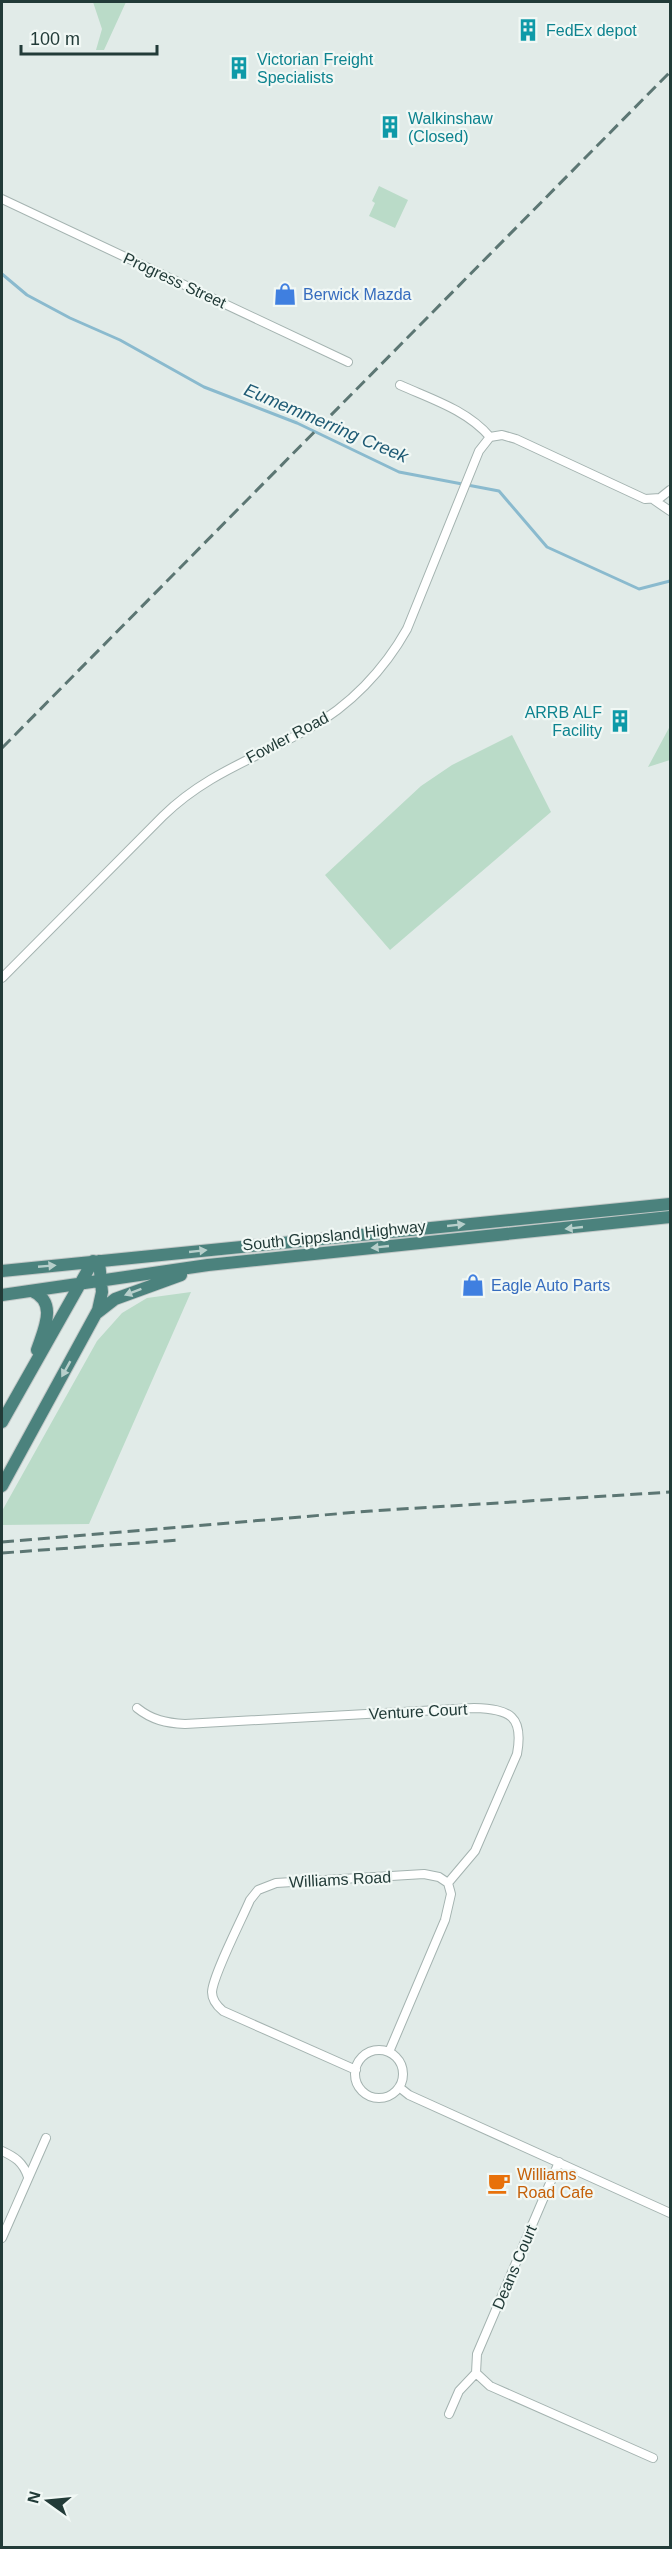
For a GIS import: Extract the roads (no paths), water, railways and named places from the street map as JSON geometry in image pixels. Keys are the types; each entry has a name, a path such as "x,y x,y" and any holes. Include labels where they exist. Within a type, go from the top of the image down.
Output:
{"highway":[{"name":"South Gippsland Highway","path":"2,1270 670,1204"},
{"path":"631,1208 633,1221"},
{"name":"South Gippsland Highway","path":"2,1295 208,1265 670,1217"},
{"path":"330,1238 332,1252"},
{"path":"2,1486 94,1318 101,1301 101,1281 96,1261"},
{"path":"2,1422 81,1283 96,1261"},
{"path":"94,1318 105,1305 115,1299 208,1265"},
{"path":"26,1382 48,1309 44,1299 32,1291"}],"street":[{"name":"Progress Street","path":"2,199 348,362"},
{"path":"400,385 468,416 478,423 490,437 502,435 516,439 645,500 654,500 670,490"},
{"name":"Fowler Road","path":"2,978 180,800 227,769 314,726 346,703 369,681 394,651 407,628 470,472 482,445 490,437"},
{"path":"654,500 670,511"},
{"name":"Venture Court","path":"137,1708 147,1716 165,1723 185,1724 474,1708 496,1708 510,1714 518,1725 520,1739 517,1754 475,1851 448,1883"},
{"name":"Williams Road","path":"356,2070 223,2012 215,2003 212,1991 217,1976 250,1900 258,1890 276,1883 424,1874 439,1877 448,1883"},
{"path":"389,2052 445,1920 451,1894 448,1883"},
{"path":"371,2052 389,2052 400,2064 403,2072 399,2087 386,2097 369,2096 358,2084 356,2070 358,2062 371,2052"},
{"path":"399,2087 409,2095 670,2213"},
{"path":"2,2238 46,2138"},
{"path":"2,2151 16,2158 25,2167 28,2177"},
{"name":"Deans Court","path":"449,2414 459,2391 476,2373 477,2354 559,2162"},
{"path":"476,2373 490,2386 653,2458"}],"waterway":[{"name":"Eumemmerring Creek","path":"2,274 27,295 70,318 120,340 204,387 297,423 399,472 499,491 547,547 639,589 670,581"}],"railway":[{"path":"2,748 670,72"},
{"path":"2,1542 371,1511 670,1492"},
{"path":"2,1553 179,1540"}],"place":[{"name":"FedEx depot","path":"528,30"},
{"name":"Victorian Freight Specialists","path":"239,68"},
{"name":"Walkinshaw (Closed)","path":"390,127"},
{"name":"Berwick Mazda","path":"285,294"},
{"name":"ARRB ALF Facility","path":"620,721"},
{"name":"Eagle Auto Parts","path":"473,1285"},
{"name":"Williams Road Cafe","path":"499,2183"}]}
